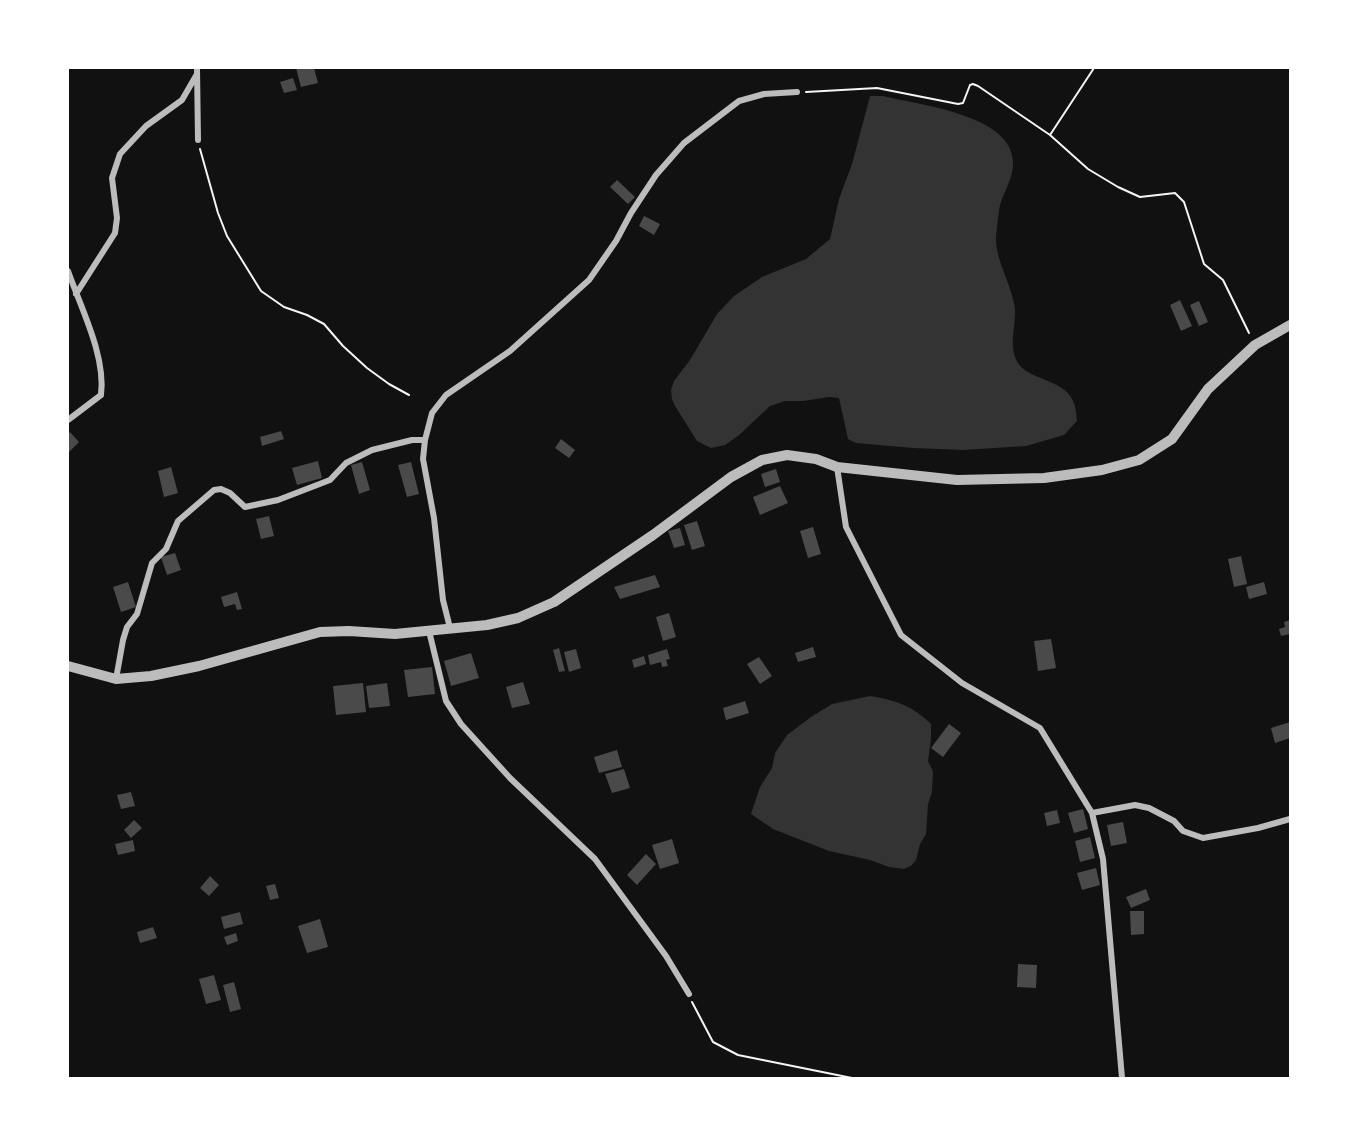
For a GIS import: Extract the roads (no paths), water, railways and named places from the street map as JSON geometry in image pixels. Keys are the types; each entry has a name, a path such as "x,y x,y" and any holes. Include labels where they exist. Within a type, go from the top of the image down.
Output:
{"street":[{"path":"197,71 198,140"},
{"path":"76,294 115,233 117,218 112,178 120,154 146,126 182,100 197,71"},
{"path":"450,628 443,600 435,518 423,459 432,413 446,395 510,351 589,280 656,175 684,143 739,101 764,94 797,92"},
{"path":"68,271 90,330 103,379 100,395 68,420"},
{"path":"68,666 116,679 150,676 200,666 320,632 395,634 487,625 518,618 554,602 653,535 731,477 762,460 787,455 816,459 837,467 957,480 1003,480 1072,475 1138,460 1172,439 1208,389 1255,345 1290,326"},
{"path":"116,679 123,640 137,614 152,563 166,549 178,521 213,490 220,489 230,493 245,507 278,500 330,480 346,463 372,450 412,440 425,440"},
{"path":"837,467 846,527 901,635 963,683 1040,728 1092,813 1103,859 1122,1078"},
{"path":"429,631 446,700 461,724 510,778 595,859 660,947 689,994"},
{"path":"1092,813 1135,805 1149,808 1174,821 1183,831 1203,838 1258,828 1290,819"}]}
